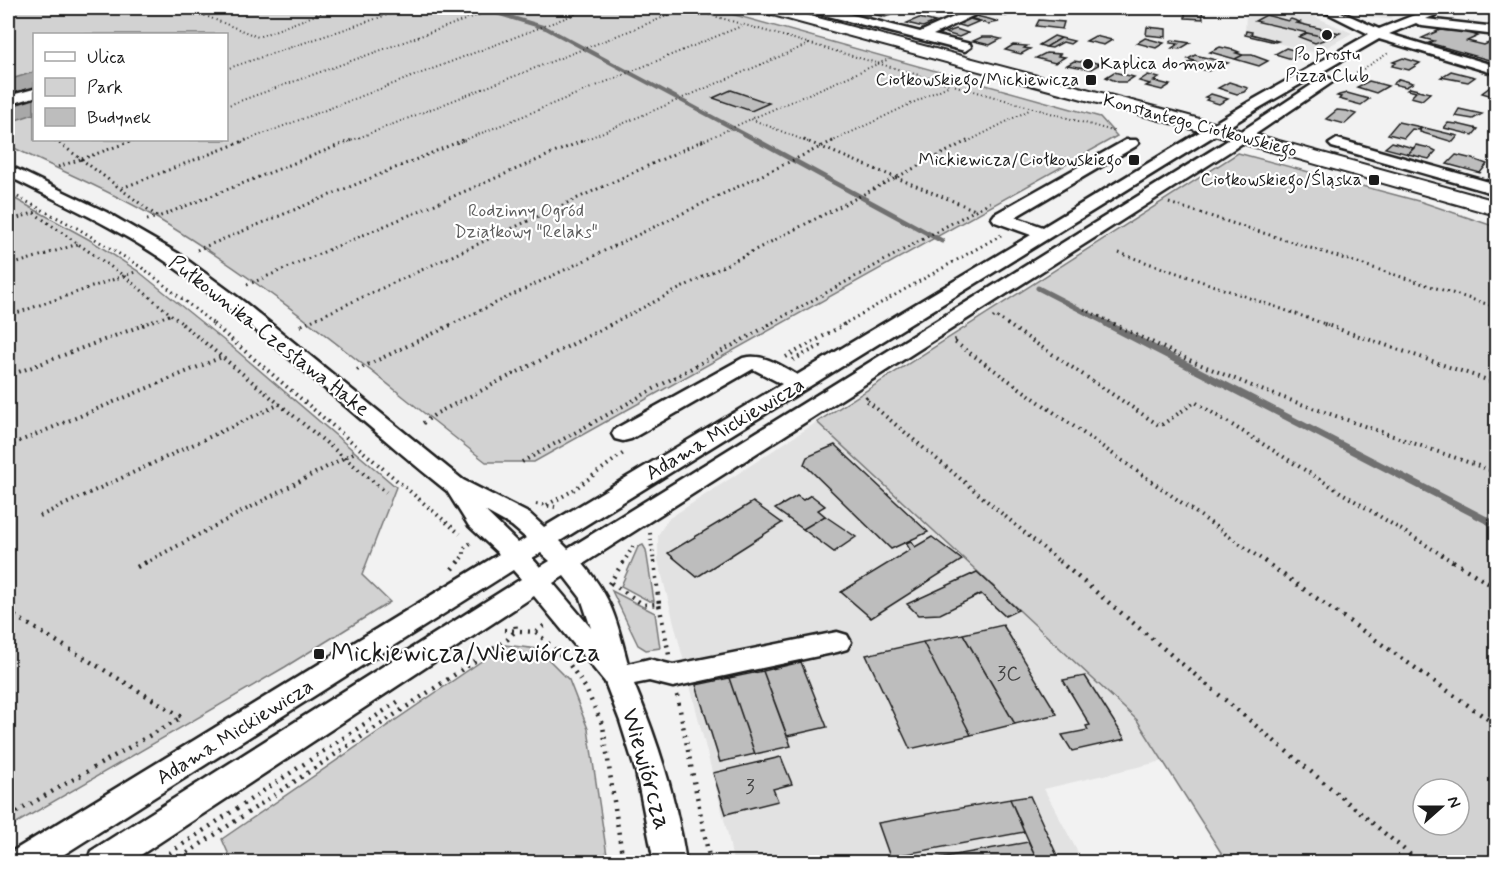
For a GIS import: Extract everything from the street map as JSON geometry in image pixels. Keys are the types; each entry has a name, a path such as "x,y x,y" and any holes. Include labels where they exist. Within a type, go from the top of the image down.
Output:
{"main road":[{"name":"Konstantego Ciołkowskiego","path":"764,8 1325,150 1497,208"},
{"name":"Konstantego Ciołkowskiego","path":"790,8 1156,108"},
{"name":"Konstantego Ciołkowskiego","path":"1325,150 1362,154 1497,196"}],"street":[{"path":"813,8 965,47"},
{"path":"921,36 983,8"},
{"path":"1323,8 1392,40 1497,70"},
{"name":"Adama Mickiewicza","path":"25,862 516,556 1254,105 1378,34 1416,16 1437,10"},
{"name":"Adama Mickiewicza","path":"103,862 567,562 643,523 1279,111 1422,22 1437,10"},
{"path":"1422,22 1497,31"},
{"path":"1346,54 1356,54 1362,58"},
{"path":"8,101 32,93"},
{"path":"1254,105 1261,110 1279,111"},
{"path":"1001,218 1131,143"},
{"path":"1181,151 1200,153 1207,158"},
{"name":"Konstantego Ciołkowskiego","path":"1362,154 1497,189"},
{"name":"Pułkownika Czesława Hake","path":"8,170 100,216 173,258 237,306 455,485 521,520 567,562"},
{"path":"1001,218 1046,234"},
{"path":"628,440 750,362 757,362 768,367 798,385"},
{"name":"Pułkownika Czesława Hake","path":"455,485 478,520 516,556 537,582"},
{"path":"611,499 643,523"},
{"name":"Wiewiórcza","path":"567,562 593,594 602,616 617,678 635,721 651,772 670,862"},
{"name":"Wiewiórcza","path":"537,582 617,678"},
{"path":"617,678 649,670 673,676 837,642"}],"path":[{"path":"186,8 258,37 334,8"},
{"path":"309,8 321,12"},
{"path":"228,68 408,8"},
{"path":"228,105 498,8"},
{"path":"121,188 591,8"},
{"path":"147,220 686,8 878,63 1110,134 1133,137 1131,143"},
{"path":"197,250 744,25"},
{"path":"247,285 808,44"},
{"path":"300,326 751,119 890,58"},
{"path":"357,370 950,85"},
{"path":"423,423 437,413 1031,109"},
{"path":"751,119 975,210 1001,218"},
{"path":"55,141 158,217"},
{"path":"55,168 132,141"},
{"path":"8,192 77,228 144,269 231,338 476,548 495,537"},
{"path":"522,462 996,199"},
{"path":"1162,201 1497,307"},
{"path":"8,220 40,211"},
{"path":"34,213 79,243 172,314 386,492"},
{"path":"768,367 1019,225"},
{"path":"8,266 79,243"},
{"path":"1119,253 1497,383"},
{"path":"8,316 138,271"},
{"path":"1084,309 1187,359 1264,391 1497,472"},
{"path":"8,376 172,314"},
{"path":"987,321 995,316 1160,426 1195,402 1497,588"},
{"path":"943,348 962,336"},
{"path":"953,341 1497,725"},
{"path":"8,446 222,357"},
{"path":"875,392 865,399 1419,862"},
{"path":"40,516 280,404"},
{"path":"521,520 572,491 628,440"},
{"path":"137,567 355,452"},
{"path":"643,523 710,862"},
{"path":"610,583 644,605 658,604"},
{"path":"8,612 182,717 8,817"},
{"path":"504,630 536,632 567,661 585,687 603,726 623,862"}],"shaded area":[{"path":"1226,8 1295,8 1352,33 1317,53 1245,35 1246,12"},
{"path":"1346,8 1410,8 1388,19 1365,17"},
{"path":"33,72 33,114 16,120 8,116 8,80"},
{"path":"817,422 1137,720 1163,761 1044,789 1083,862 733,862 658,560 658,535 668,519"}],"green space":[{"name":"Rodzinny Ogród Działkowy \"Relaks\"","path":"8,8 710,8 1100,117 1117,136 534,462 486,462 326,335 244,274 158,219 122,199 8,145"},
{"path":"1238,153 1422,202 1496,227 1496,862 1227,862 1137,720 817,422"},
{"path":"8,195 90,240 138,271 237,351 396,487 362,575 390,602 285,667 8,828"},
{"path":"643,545 646,550 654,601 649,601 621,586 638,547"},
{"path":"612,591 655,613 660,648 646,650 638,645"},
{"path":"505,645 538,649 569,680 588,729 608,862 232,862 222,839"}],"building":[{"path":"1001,8 1018,11 1006,16 991,12"},
{"path":"1111,8 1129,8 1128,15 1110,11"},
{"path":"1185,9 1202,11 1203,19 1185,18"},
{"path":"875,10 897,13 885,17 869,13"},
{"path":"1266,15 1288,21 1291,19 1300,22 1297,23 1340,33 1329,38 1255,21"},
{"path":"976,16 999,22 988,24 970,19"},
{"path":"919,18 935,22 923,27 907,23"},
{"path":"969,18 980,21 966,27 956,24"},
{"path":"1039,20 1064,22 1062,29 1036,26"},
{"path":"1147,27 1166,29 1166,37 1146,35"},
{"path":"956,29 968,33 959,37 945,33"},
{"path":"1440,30 1466,32 1478,36 1467,41 1484,45 1491,42 1496,44 1496,62 1429,43 1434,41 1422,38"},
{"path":"1246,31 1252,32 1251,34 1278,41 1245,35"},
{"path":"1307,33 1329,38 1315,43 1299,37"},
{"path":"1054,36 1061,38 1046,47 1039,45"},
{"path":"1095,36 1112,40 1104,45 1086,41"},
{"path":"982,37 1001,39 990,45 973,41"},
{"path":"1061,38 1074,41 1070,44 1063,42 1052,48 1046,47"},
{"path":"1145,38 1164,43 1156,48 1137,43"},
{"path":"1172,40 1190,43 1180,49 1172,48 1178,44 1170,43"},
{"path":"1013,45 1027,46 1024,48 1030,49 1021,54 1005,50"},
{"path":"1220,47 1243,55 1235,59 1210,52"},
{"path":"1286,48 1304,53 1292,59 1275,54"},
{"path":"1046,53 1060,54 1058,56 1065,57 1055,63 1036,58"},
{"path":"1195,55 1228,63 1208,71 1188,66 1188,63 1195,61 1188,59"},
{"path":"1243,55 1252,55 1268,61 1259,66 1235,59"},
{"path":"1403,58 1420,63 1409,70 1392,66 1396,63 1393,62"},
{"path":"1085,60 1100,64 1091,69 1067,65 1074,61"},
{"path":"1451,71 1475,77 1468,82 1441,77"},
{"path":"1114,72 1134,77 1126,82 1118,82 1106,77"},
{"path":"1148,75 1159,78 1154,81 1170,85 1162,90 1146,86 1150,84 1139,81"},
{"path":"1399,79 1413,83 1406,87 1393,84"},
{"path":"1369,81 1388,86 1376,93 1357,87"},
{"path":"1229,82 1248,88 1237,94 1218,88"},
{"path":"1490,87 1496,89 1496,97 1482,93"},
{"path":"1410,88 1430,93 1422,100 1411,97 1416,92 1407,90"},
{"path":"731,90 769,103 751,111 713,98"},
{"path":"1347,93 1369,99 1361,105 1339,99 1341,97 1337,96"},
{"path":"1211,94 1228,99 1219,104 1206,100 1209,98 1205,97"},
{"path":"1459,109 1482,114 1473,119 1455,116"},
{"path":"1337,110 1356,114 1345,124 1326,119"},
{"path":"1398,122 1421,127 1419,130 1412,129 1404,138 1388,134"},
{"path":"1448,123 1478,129 1473,135 1444,128"},
{"path":"1421,127 1458,136 1453,142 1420,132"},
{"path":"1392,142 1414,148 1408,154 1385,148"},
{"path":"1416,145 1436,151 1429,159 1408,154"},
{"path":"1456,155 1487,164 1480,173 1447,164"},
{"path":"835,445 928,532 891,549 804,464 807,457"},
{"path":"811,495 825,506 818,510 825,516 803,529 775,509 797,496 803,500"},
{"path":"753,502 782,523 697,577 668,553"},
{"path":"825,516 856,537 834,552 803,529"},
{"path":"932,537 962,560 871,618 841,592 910,550 906,543 911,541 915,547"},
{"path":"977,572 1018,610 1005,616 981,594 940,614 918,615 907,604"},
{"path":"1003,625 1057,714 1015,724 963,634"},
{"path":"963,634 1015,724 971,735 923,642"},
{"path":"923,642 971,735 910,749 866,655"},
{"path":"801,662 827,727 787,736 763,671"},
{"path":"763,671 791,746 755,754 729,678"},
{"path":"1085,676 1125,739 1072,751 1062,735 1088,730 1086,726 1090,725 1063,680"},
{"path":"729,678 755,754 720,762 696,685"},
{"path":"781,757 792,784 773,789 778,801 726,814 713,773"},
{"path":"1030,796 1060,862 1038,862 1010,799"},
{"path":"1010,799 1024,832 890,857 878,823"},
{"path":"1028,842 1038,862 916,862"}],"waterway":[{"path":"480,8 546,28 759,142"},
{"path":"756,140 942,241"},
{"path":"1038,288 1110,325"},
{"path":"1107,324 1496,525"}],"place":[{"name":"Po Prostu Pizza Club","path":"1327,35"},
{"name":"Kaplica domowa","path":"1088,64"},
{"name":"Ciołkowskiego/Mickiewicza","path":"1091,80"},
{"name":"Mickiewicza/Ciołkowskiego","path":"1134,160"},
{"name":"Ciołkowskiego/Śląska","path":"1374,180"},
{"name":"Mickiewicza/Wiewiórcza","path":"319,654"}]}
